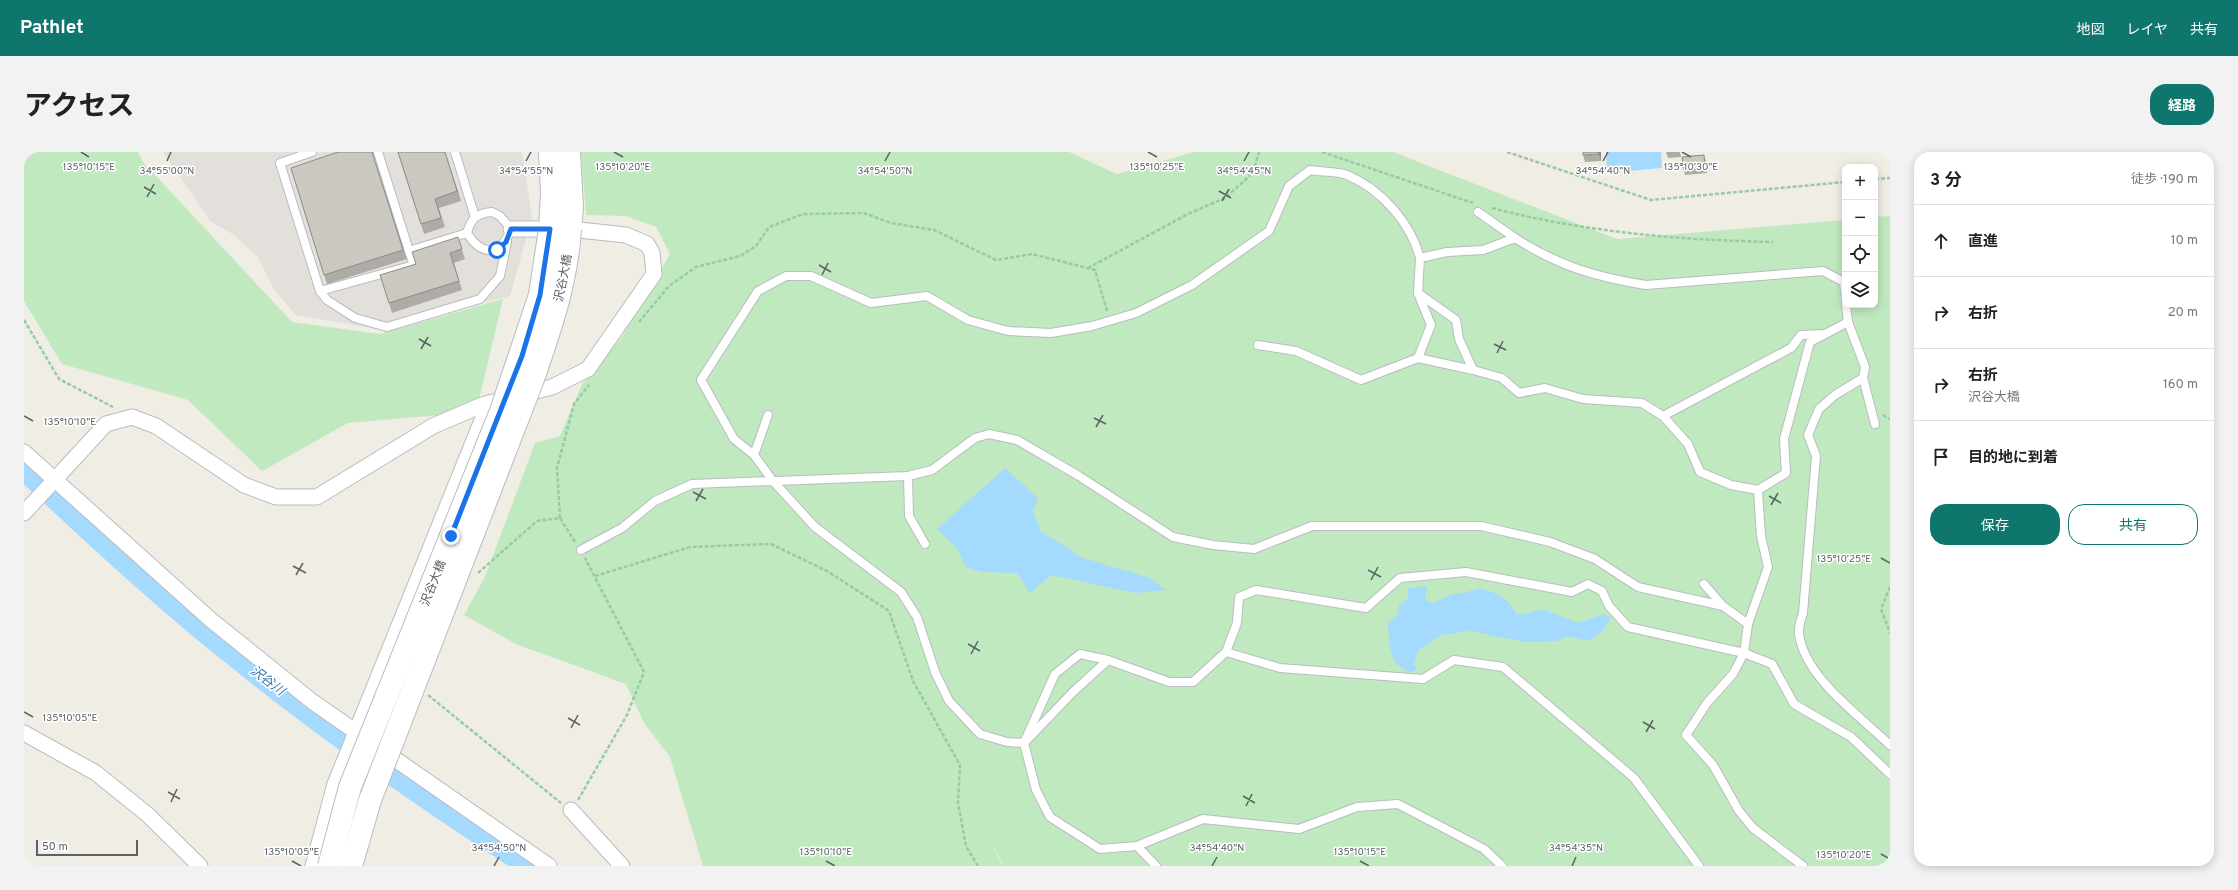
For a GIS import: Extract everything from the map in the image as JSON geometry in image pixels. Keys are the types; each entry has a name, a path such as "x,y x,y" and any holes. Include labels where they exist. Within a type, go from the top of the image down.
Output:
{"street":[{"path":"550,152 552,193 560,229"},
{"path":"560,229 572,207 569,152"},
{"path":"24,513 106,424 132,417 156,426 244,485 276,497 317,497 433,426 489,403 552,386 588,369 654,274 652,253 647,244 626,235 560,229 509,235"},
{"name":"沢谷大橋","path":"351,866 370,800 426,690 556,312 569,248 560,229"},
{"name":"沢谷大橋","path":"329,866 350,787 502,411 522,356 560,229"},
{"path":"313,866 335,784 489,403"},
{"path":"24,452 54,481 211,620 314,702 356,733 549,866"},
{"path":"24,733 96,773 148,815 200,866"},
{"path":"571,810 622,866"}],"lane":[{"path":"312,152 280,163 320,291 327,300 355,318 387,327 480,299 500,276 509,235 500,216 492,212 479,213 470,222 467,233 474,244 486,250 497,250 509,235"},
{"path":"320,291 414,265 378,152"},
{"path":"455,152 475,217"},
{"path":"1108,660 1073,692 1024,743 1007,742 980,734 949,701 935,672 917,617 901,592 815,527 772,481 754,455 734,439 701,380 758,291 786,276 811,276 871,302 927,296 968,320 1008,331 1051,333 1092,326 1136,313 1192,284 1269,231 1289,186 1310,170 1346,175 1375,192 1398,214 1416,241 1420,258 1418,293 1431,325 1418,358"},
{"path":"1478,209 1515,238 1543,256 1583,272 1617,280 1646,285 1823,271 1842,281"},
{"path":"410,251 467,233"},
{"path":"1420,258 1447,252 1483,250 1515,238"},
{"path":"1418,293 1456,320 1459,339 1473,370"},
{"path":"1846,308 1848,322 1865,367 1863,378 1875,424"},
{"path":"1258,345 1296,351 1361,380 1418,358 1502,378 1519,393 1545,388 1583,399 1642,403 1663,416 1688,444 1700,472 1731,485 1758,490 1786,473 1784,439 1810,342 1848,322"},
{"path":"1663,416 1791,348 1801,334 1827,333"},
{"path":"1863,378 1819,409 1808,435 1816,456 1803,613 1798,634 1808,662 1829,689 1890,745"},
{"path":"754,455 768,415"},
{"path":"581,550 622,528 655,501 692,484 908,476 932,470 975,438 989,434 1017,440 1079,476 1173,537 1213,545 1254,549 1312,526 1481,526 1550,542 1595,559 1638,587 1723,606"},
{"path":"908,476 909,516 925,544"},
{"path":"1758,490 1760,536 1768,567 1748,624 1744,653 1733,674 1707,703 1686,734 1713,765 1739,811 1753,828 1802,866"},
{"path":"1502,866 1484,849 1398,804 1357,807 1299,829 1204,819 1137,846 1100,849 1050,817 1036,790 1024,743 1055,674 1080,654 1108,660 1168,682 1193,682 1226,652 1237,623 1239,597 1256,590 1366,608 1400,578 1466,572 1572,592 1588,584 1602,591 1609,606 1628,627 1744,653 1772,664 1794,704 1851,737 1890,774"},
{"path":"1704,584 1723,606 1748,624"},
{"path":"1226,652 1280,668 1423,678 1454,660 1503,667 1634,778 1699,866"},
{"path":"1137,846 1156,866"}],"path":[{"path":"1088,269 1188,214 1225,198 1253,173 1259,152"},
{"path":"1322,152 1478,209"},
{"path":"1507,152 1651,200 1842,182"},
{"path":"1878,179 1890,178"},
{"path":"1486,207 1543,222 1693,240 1773,242"},
{"path":"636,326 669,286 696,267 740,256 756,246 769,227 803,214 864,213 891,223 934,230 996,260 1032,254 1094,270 1110,321"},
{"path":"24,320 59,379 132,417"},
{"path":"426,690 571,810 627,715 644,672 581,550 560,518 557,468 574,404 593,379"},
{"path":"477,574 537,520 560,518"},
{"path":"595,576 690,547 771,544 827,571 889,611 913,681 960,765 958,803 966,846 978,866"},
{"path":"1890,587 1881,609 1890,633"},
{"path":"426,690 427,704"}],"shaded area":[{"path":"163,152 522,152 532,218 510,296 377,329 296,315 274,290 258,257 234,235 210,221"}],"green space":[{"path":"24,152 138,152 143,162 292,322 380,334 503,299 476,412 348,423 262,471 188,400 62,364 24,301"},
{"path":"581,152 1069,152 1117,174 1194,152 1393,152 1617,239 1842,220 1842,308 1878,308 1878,217 1890,216 1890,866 1004,866 985,831 1003,866 703,866 670,757 644,723 626,684 516,644 464,615 485,577 535,443 560,436 582,384 621,338 670,254 656,227 626,216 586,215"}],"water":[{"path":"1606,152 1661,152 1662,168 1607,173"},
{"path":"1005,468 1038,498 1033,511 1041,532 1080,557 1150,578 1166,590 1135,593 1051,575 1030,593 1017,573 982,572 966,567 956,547 937,529"},
{"path":"1427,586 1425,600 1433,603 1452,594 1464,593 1479,588 1490,591 1505,599 1515,613 1522,615 1533,611 1545,610 1578,623 1605,614 1610,617 1602,631 1596,637 1588,640 1569,636 1557,641 1525,642 1470,631 1441,635 1418,651 1414,664 1418,670 1410,672 1397,664 1393,658 1390,646 1388,623 1398,615 1399,605 1408,598 1408,588"}],"building":[{"path":"338,152 372,152 403,250 324,275 291,168"},
{"path":"398,152 445,152 457,191 435,199 441,218 421,224"},
{"path":"1583,152 1598,152 1599,154 1583,155"},
{"path":"1704,155 1705,166 1683,168 1682,157"},
{"path":"458,237 462,249 450,253 459,281 389,303 380,275 416,264 412,252"}],"waterway":[{"name":"沢谷川","path":"24,468 151,585 266,680 378,763 454,816 531,866"}],"route":[{"path":"451,536 502,411 522,356 540,295 550,229 511,229 506,242 497,250"}]}
